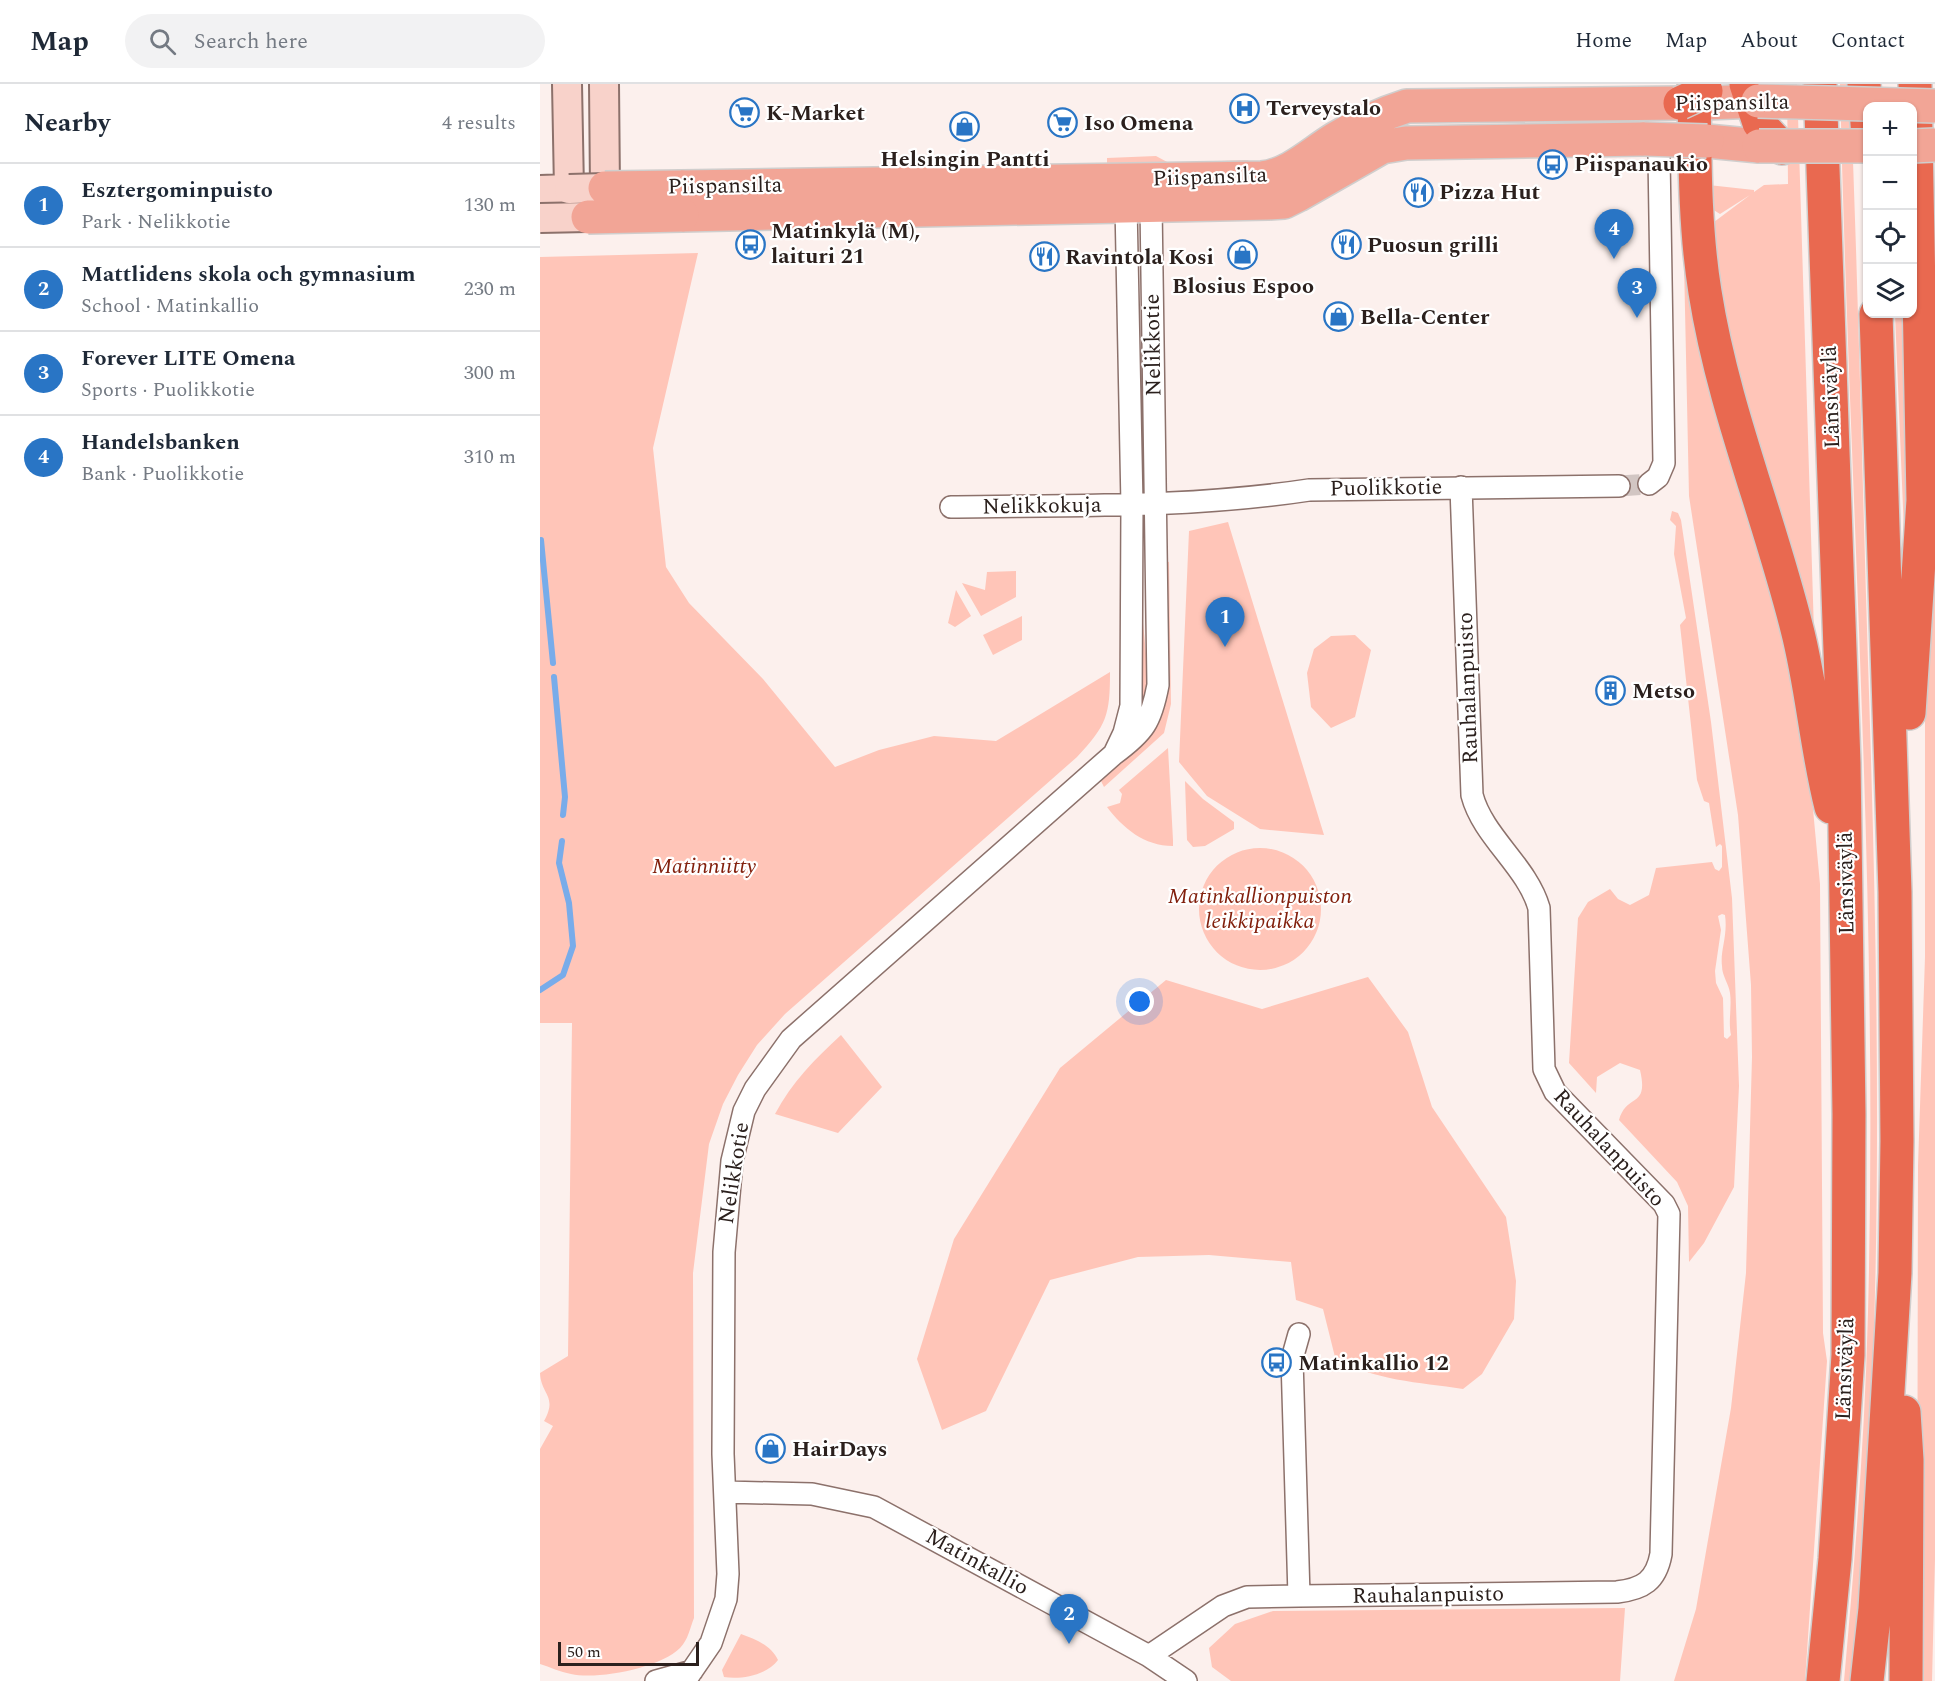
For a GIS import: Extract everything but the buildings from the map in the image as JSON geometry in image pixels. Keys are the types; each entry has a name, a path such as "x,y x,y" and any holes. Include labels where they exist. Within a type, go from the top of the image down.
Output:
{"highway":[{"name":"Länsiväylä","path":"1820,84 1845,861 1849,1114 1848,1355 1835,1559 1823,1681"},
{"path":"1864,84 1865,102"},
{"path":"1895,892 1923,500 1915,84"},
{"path":"1700,93 1697,215 1707,302 1741,440 1797,630 1821,766 1845,861"},
{"name":"Länsiväylä","path":"1867,1681 1875,1609 1895,1273 1895,892 1876,318"},
{"path":"1895,1273 1907,1460 1906,1681"}],"main road":[{"path":"567,84 569,189 588,217 605,188 604,84"},
{"name":"Piispansilta","path":"1139,196 1274,177 1378,116 1407,106 1644,105 1700,93 1759,117 1863,145"},
{"name":"Piispansilta","path":"540,218 588,217 682,201 1139,196 1284,202 1382,147 1406,143 1651,147 1707,141 1759,117 1935,106"},
{"path":"1917,146 1935,145"},
{"name":"Piispansilta","path":"540,190 605,188 682,201"}],"street":[{"path":"1649,484 1658,477 1664,463 1651,147"},
{"name":"Nelikkotie","path":"656,1681 684,1678 711,1643 726,1599 723,1454 725,1223 732,1161 744,1112 755,1089 791,1039 1114,754 1140,735 1153,713 1158,685 1155,501 1139,196"},
{"name":"Nelikkotie","path":"1114,754 1124,733 1131,706 1132,505 1139,196"},
{"name":"Puolikkotie","path":"1132,505 1155,501 1264,496 1309,490 1619,486"},
{"name":"Rauhalanpuisto","path":"1299,1596 1617,1592 1647,1585 1655,1576 1661,1554 1669,1214 1664,1204 1555,1092 1544,1069 1539,908 1531,888 1486,823 1472,795 1461,487"},
{"name":"Nelikkokuja","path":"951,507 1132,505"},
{"path":"1149,1656 1223,1606 1247,1597 1299,1596 1292,1359 1299,1334"},
{"name":"Matinkallio","path":"725,1492 812,1494 874,1508 1149,1656 1186,1681"}],"green space":[{"path":"1787,84 1797,84 1814,632 1722,339 1714,222 1750,195 1720,214 1680,189 1681,182 1754,190 1754,192 1764,185 1788,184"},
{"path":"1840,84 1850,84 1853,156 1872,789 1877,1044 1875,1299 1870,1427 1863,1554 1852,1681 1844,1681 1859,1497 1867,1358 1870,1005 1862,698"},
{"path":"1156,156 1169,163 1248,160 1250,163 1107,169 1107,158"},
{"name":"Matinniitty","path":"698,253 653,448 666,567 689,603 763,679 835,767 879,750 934,736 996,741 1110,672 1109,699 1101,727 1077,757 785,1014 757,1045 738,1075 723,1104 709,1144 693,1273 694,1618 685,1641 671,1655 644,1667 628,1671 583,1675 567,1673 540,1664 540,1449 553,1426 544,1421 548,1413 549,1401 540,1373 568,1356 572,1023 540,1023 540,257"},
{"path":"1684,263 1690,263 1768,563 1805,724 1820,884 1823,1333 1827,1361 1805,1681 1674,1681 1696,1609 1731,1408 1746,1273 1752,1057 1751,985 1738,815 1689,496"},
{"path":"1895,318 1911,318 1906,580"},
{"path":"1935,460 1935,1559 1932,1681 1917,1681 1918,1166 1925,957 1925,647"},
{"path":"1672,511 1678,513 1681,520 1711,722 1732,898 1739,1086 1734,1187 1704,1243 1689,1262 1688,1206 1677,1182 1619,1120 1623,1111 1639,1096 1642,1090 1640,1070 1620,1063 1597,1077 1596,1093 1569,1063 1578,918 1588,902 1610,889 1618,899 1630,905 1649,895 1656,868 1712,862 1715,869 1719,871 1722,867 1722,846 1720,844 1716,847 1709,803 1704,801 1697,780 1680,625 1686,618 1674,554 1676,526 1670,520","holes":["1725,915 1726,930 1722,966 1729,990 1731,1035 1727,1039 1724,1037 1723,998 1716,983 1715,971 1721,930 1718,916"]},
{"path":"1228,522 1324,835 1260,829 1207,796 1179,762 1189,531"},
{"path":"1164,561 1169,562 1171,704 1164,733 1104,787 1101,781 1143,743"},
{"path":"1140,568 1143,568 1143,623 1148,674 1141,715"},
{"path":"1016,571 1016,597 981,616 962,583 985,590 987,572"},
{"path":"956,590 971,616 955,627 948,623"},
{"path":"1022,616 1022,640 993,655 983,635"},
{"path":"1355,635 1371,650 1355,717 1331,728 1311,707 1307,673 1314,649 1331,636"},
{"path":"1168,748 1173,846 1153,843 1135,834 1127,829 1107,807 1120,803 1122,794 1119,790"},
{"path":"1185,781 1203,799 1234,822 1234,829 1205,846 1193,847 1187,840"},
{"name":"Matinkallionpuiston leikkipaikka","path":"1260,848 1283,852 1303,866 1317,886 1321,909 1317,932 1303,952 1283,966 1260,970 1237,966 1217,952 1203,932 1199,909 1203,886 1217,866 1237,852"},
{"path":"1368,977 1408,1032 1432,1107 1506,1217 1516,1281 1514,1319 1482,1374 1463,1389 1381,1376 1335,1357 1323,1309 1296,1300 1291,1262 1209,1255 1138,1257 1050,1280 986,1411 942,1430 917,1359 954,1239 1060,1068 1166,980 1262,1009"},
{"path":"841,1035 882,1087 838,1133 775,1114 805,1071"},
{"path":"1625,1608 1620,1681 1231,1681 1212,1667 1209,1648 1235,1624 1273,1611"},
{"path":"741,1634 767,1646 778,1660 761,1673 738,1678 724,1677 722,1670"}],"waterway":[{"path":"541,540 553,663"},
{"path":"554,677 565,797 563,815"},
{"path":"540,990 563,975 573,946 569,903 559,863 562,841"}],"tunnel":[{"path":"1619,486 1649,484"}],"place":[{"name":"Terveystalo","path":"1245,108"},
{"name":"K-Market","path":"745,113"},
{"name":"Iso Omena","path":"1063,123"},
{"name":"Helsingin Pantti","path":"965,127"},
{"name":"Piispanaukio","path":"1553,164"},
{"name":"Pizza Hut","path":"1418,192"},
{"name":"Matinkylä (M), laituri 21","path":"750,244"},
{"name":"Puosun grilli","path":"1346,245"},
{"name":"Blosius Espoo","path":"1243,254"},
{"name":"Ravintola Kosi","path":"1044,257"},
{"name":"Handelsbanken","path":"1614,259"},
{"name":"Bella-Center","path":"1339,317"},
{"name":"Forever LITE Omena","path":"1637,318"},
{"name":"Esztergominpuisto","path":"1225,647"},
{"name":"Metso","path":"1611,691"},
{"name":"Matinkallio 12","path":"1277,1363"},
{"name":"HairDays","path":"771,1449"},
{"name":"Mattlidens skola och gymnasium","path":"1069,1644"}]}
